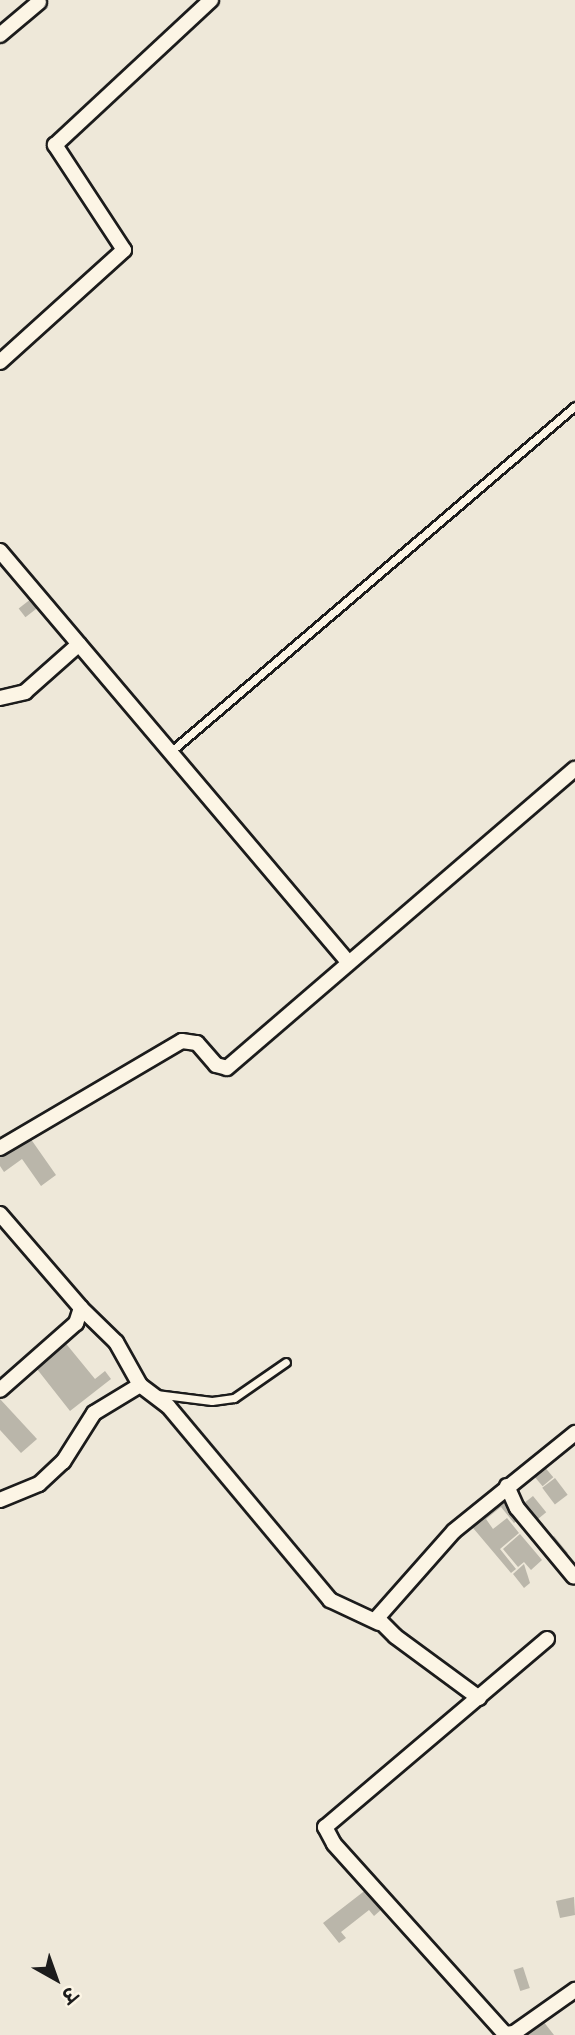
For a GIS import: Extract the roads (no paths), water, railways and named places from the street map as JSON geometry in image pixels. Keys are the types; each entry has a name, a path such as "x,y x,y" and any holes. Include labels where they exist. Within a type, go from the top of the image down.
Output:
{"street":[{"path":"0,362 124,250 55,145 211,0"},
{"path":"0,35 39,2"},
{"path":"0,551 348,962"},
{"path":"0,698 25,692 79,644"},
{"path":"0,1148 182,1041 197,1043 216,1065 228,1068 575,769"},
{"path":"0,1214 81,1308 122,1349 146,1389 330,1600 379,1623 480,1698"},
{"path":"0,1390 76,1323 81,1308"},
{"path":"0,1500 39,1484 63,1462 94,1413 146,1389"},
{"path":"379,1623 380,1613 454,1531 575,1433"},
{"path":"507,1486 517,1508 574,1577"},
{"path":"547,1639 480,1698 329,1819 326,1833 505,2034 514,2033 575,1990"}],"lane":[{"path":"169,752 575,406"},
{"path":"146,1389 212,1401 234,1398 286,1362"}]}
